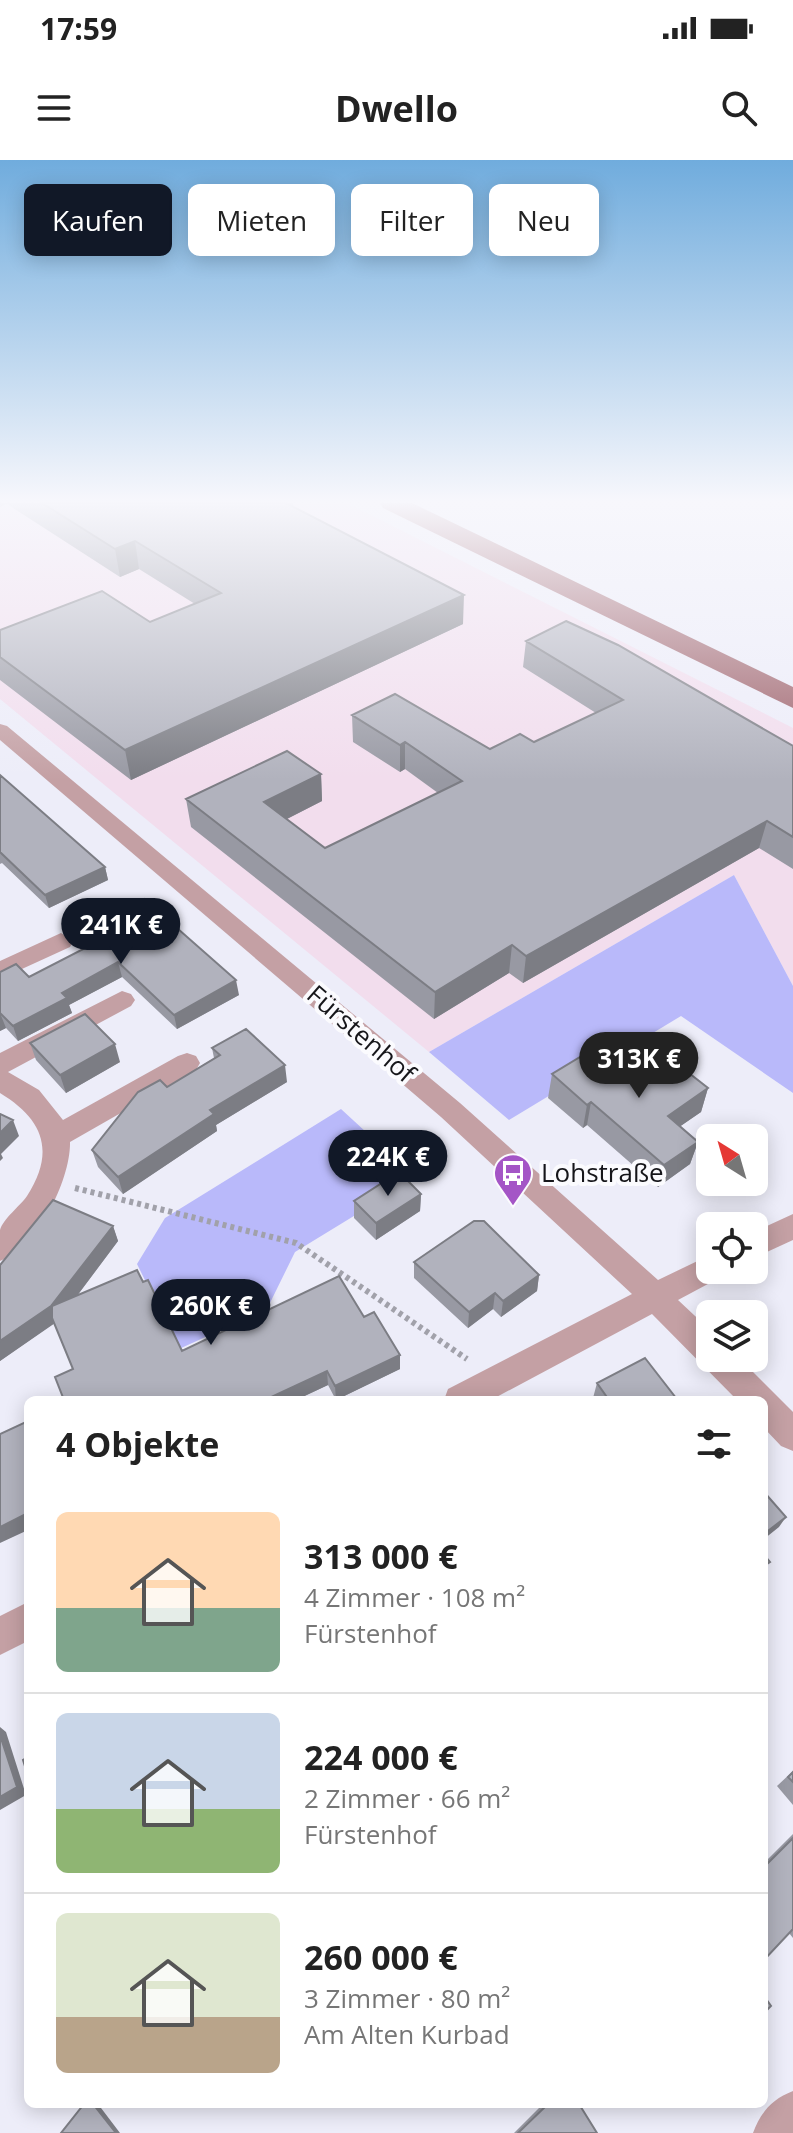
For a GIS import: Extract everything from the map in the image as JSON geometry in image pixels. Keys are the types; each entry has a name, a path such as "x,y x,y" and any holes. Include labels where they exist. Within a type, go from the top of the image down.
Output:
{"main road":[{"path":"580,595 793,699"}],"street":[{"name":"Fürstenhof","path":"0,730 318,995 655,1295 696,1337"},
{"path":"0,971 61,941"},
{"path":"0,1065 122,1000"},
{"path":"58,1136 187,1063"},
{"path":"0,1080 30,1095 52,1120 59,1148 51,1182 0,1249"},
{"path":"768,1239 793,1226"},
{"path":"468,1396 696,1275"},
{"path":"731,1372 755,1396"},
{"path":"768,1409 793,1435"},
{"path":"0,1636 24,1623"},
{"path":"776,2133 793,2114"}],"path":[{"path":"51,1182 296,1243 498,1381"}],"shaded area":[{"path":"0,595 530,595 793,728 793,986 734,875 429,1052 0,699"},
{"path":"734,875 793,986 793,1093 681,1016 509,1120 429,1052"},
{"path":"341,1109 416,1178 295,1252 267,1309 179,1349 137,1264 165,1218"}],"building":[{"path":"91,595 108,595 150,622 216,595 464,595 125,750 0,657 0,630"},
{"path":"566,621 618,645 793,746 793,837 767,821 526,956 512,945 435,992 186,799 287,751 321,774 264,802 325,848 462,781 405,742 400,745 352,715 395,694 490,749 520,734 534,742 623,700 526,641"},
{"path":"0,775 105,867 45,895 0,852"},
{"path":"144,899 236,980 174,1015 118,962 62,993 67,998 13,1026 0,1013 0,972 16,964 29,977 97,942 84,929"},
{"path":"85,1014 115,1044 60,1075 30,1043"},
{"path":"246,1029 285,1065 210,1110 214,1114 118,1177 92,1150 138,1092 160,1080 167,1087 220,1055 212,1048"},
{"path":"662,1052 708,1088 668,1116 696,1143 664,1165 591,1102 587,1105 552,1074 585,1054 617,1081"},
{"path":"0,1114 13,1120 0,1133"},
{"path":"399,1172 421,1194 376,1223 354,1201"},
{"path":"53,1200 113,1226 51,1306 0,1341 0,1265"},
{"path":"474,1221 484,1221 539,1275 503,1301 495,1293 469,1312 414,1262"},
{"path":"137,1270 143,1282 148,1280 182,1351 339,1276 364,1317 374,1312 400,1355 335,1386 327,1371 274,1396 62,1396 55,1377 73,1369 52,1318 52,1306"},
{"path":"645,1358 674,1396 606,1396 597,1383"},
{"path":"24,1423 24,1515 0,1527 0,1434"},
{"path":"768,1497 786,1517 768,1531"},
{"path":"0,1735 17,1787 0,1797"},
{"path":"793,1838 793,1929 768,1956 768,1863"},
{"path":"81,2108 96,2108 116,2133 61,2133"},
{"path":"544,2108 581,2108 597,2133 518,2133"}],"place":[{"name":"Lohstraße","path":"513,1207"}]}
